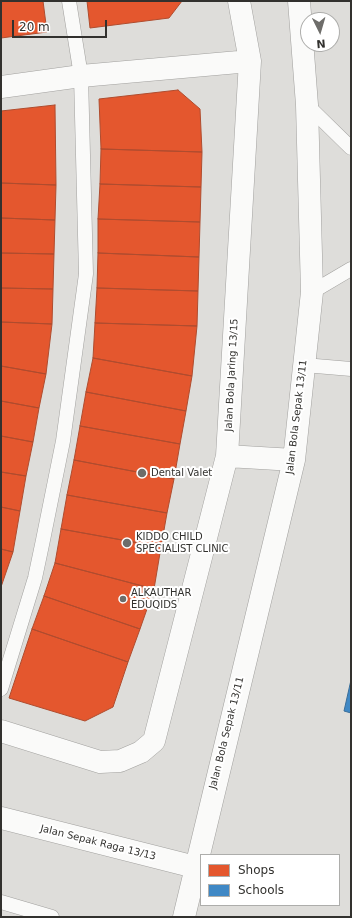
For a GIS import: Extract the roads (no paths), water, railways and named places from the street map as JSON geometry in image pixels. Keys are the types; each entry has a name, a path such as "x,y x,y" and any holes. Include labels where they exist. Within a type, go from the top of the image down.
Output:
{"street":[{"name":"Jalan Bola Jaring 13/15","path":"1,731 100,762 120,760 141,752 154,741 227,456 250,61 239,1"},
{"name":"Jalan Bola Sepak 13/11","path":"184,917 294,460 312,292 307,105 299,1"},
{"path":"1,87 81,76 250,61"},
{"path":"227,456 294,460"},
{"name":"Jalan Sepak Raga 13/13","path":"1,818 195,867"}],"lane":[{"path":"1,688 35,578 45,532 63,441 86,274 81,76 69,1"},
{"path":"307,105 351,148"},
{"path":"312,292 351,269"},
{"path":"304,365 351,369"},
{"path":"1,902 52,917"}],"place":[{"name":"Dental Valet","path":"142,473"},
{"name":"KIDDO CHILD SPECIALIST CLINIC","path":"127,543"},
{"name":"ALKAUTHAR EDUQIDS","path":"123,599"}]}
